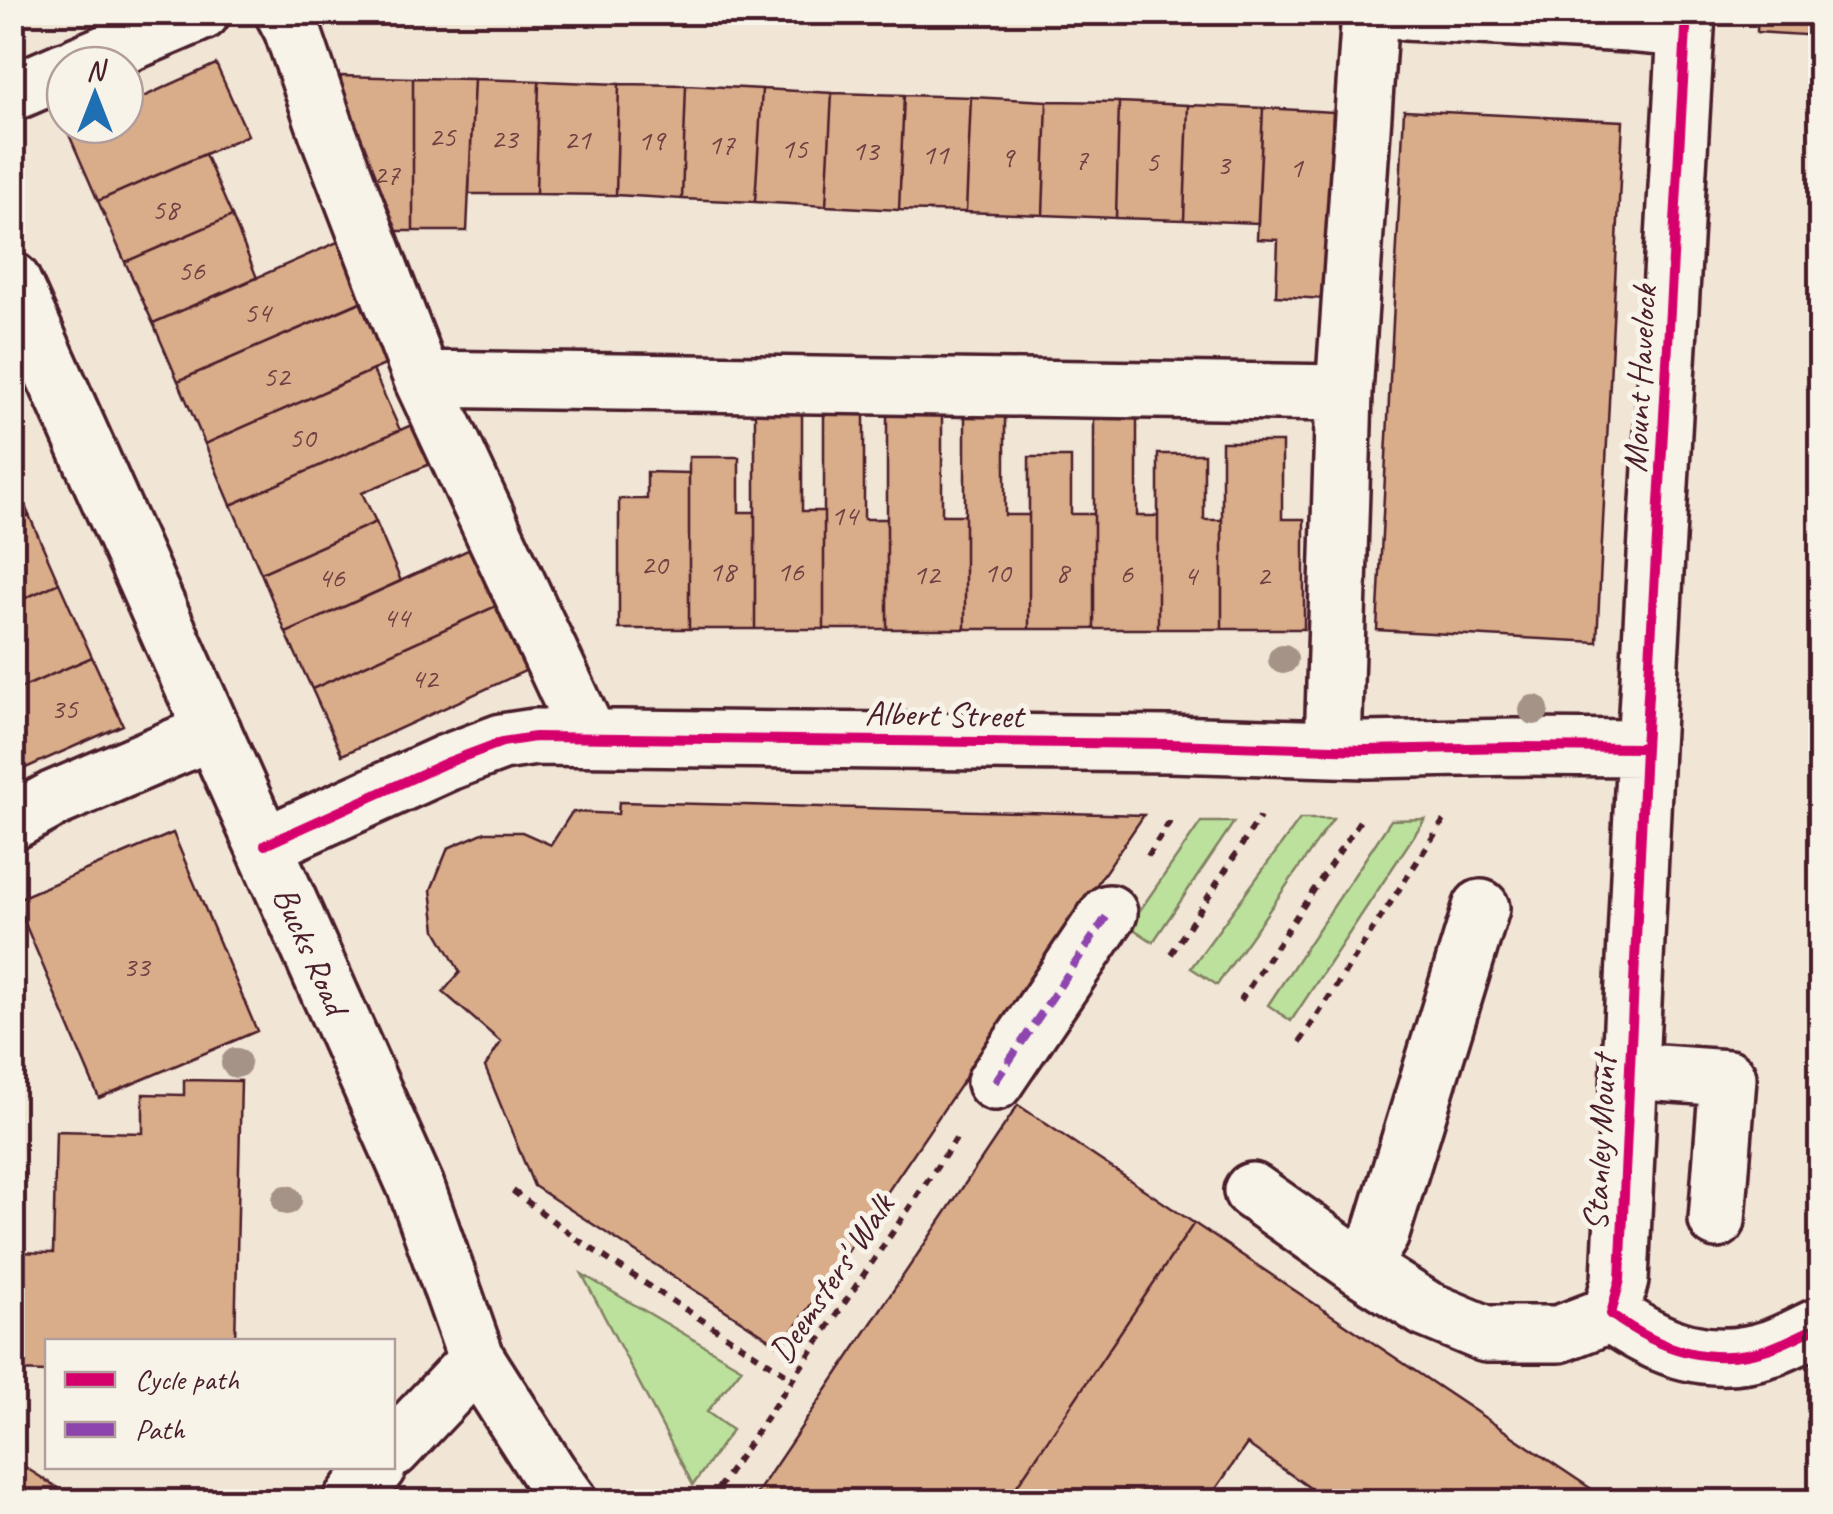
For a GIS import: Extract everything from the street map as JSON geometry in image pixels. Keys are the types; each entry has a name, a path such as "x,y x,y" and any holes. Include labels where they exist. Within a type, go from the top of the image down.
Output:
{"street":[{"path":"125,45 202,12"},
{"path":"283,12 422,379 589,736"},
{"path":"1333,748 1344,393 1370,12"},
{"path":"1405,12 1649,25 1686,21"},
{"name":"Mount Havelock","path":"1645,748 1686,21"},
{"path":"12,92 45,78"},
{"name":"Bucks Road","path":"12,282 416,1187 477,1360 570,1502"},
{"path":"422,379 1344,393"},
{"path":"12,822 212,731"},
{"name":"Albert Street","path":"265,845 446,763 502,742 535,736 1333,748 1645,748"},
{"name":"Stanley Mount","path":"1610,1314 1620,1280 1645,748"},
{"path":"1360,1267 1381,1234 1482,908"},
{"path":"996,1082 1109,913"},
{"path":"1630,1070 1728,1078 1717,1220"},
{"path":"1252,1191 1426,1309 1486,1334 1559,1334 1610,1314 1656,1342 1682,1352 1724,1358 1769,1348 1820,1326"},
{"path":"395,1447 477,1360"},
{"path":"351,1502 376,1469"}],"path":[{"path":"1300,1042 1452,807"},
{"path":"1240,1001 1363,815"},
{"path":"1171,954 1260,819"},
{"path":"513,1191 581,1242 792,1378"}],"green space":[{"path":"1300,819 1333,819 1217,985 1191,968"},
{"path":"1425,819 1291,1021 1268,1005 1391,820"},
{"path":"1201,822 1234,822 1153,942 1129,926"},
{"path":"582,1274 742,1368 707,1412 732,1430 693,1485"}],"building":[{"path":"1758,12 1820,12 1820,36 1757,32"},
{"path":"216,64 248,135 98,201 74,145 145,145 145,96"},
{"path":"341,76 413,78 413,231 380,231 337,118"},
{"path":"413,78 474,79 467,231 413,231"},
{"path":"474,79 539,81 536,194 469,194"},
{"path":"539,81 619,84 616,195 536,194"},
{"path":"619,84 686,85 682,199 616,195"},
{"path":"686,85 762,89 755,202 682,199"},
{"path":"762,89 832,93 826,206 755,202"},
{"path":"832,93 904,95 899,210 826,206"},
{"path":"904,95 971,97 966,212 899,210"},
{"path":"971,97 1047,101 1043,215 966,212"},
{"path":"1047,101 1119,102 1116,218 1043,215"},
{"path":"1119,102 1188,105 1184,220 1116,218"},
{"path":"1188,105 1263,108 1258,223 1184,220"},
{"path":"1263,108 1333,112 1325,299 1276,296 1278,240 1257,239"},
{"path":"1404,110 1623,121 1597,642 1377,630"},
{"path":"205,154 232,216 125,262 98,201"},
{"path":"232,216 257,278 153,323 125,262"},
{"path":"349,237 375,296 178,381 153,323"},
{"path":"360,302 387,364 205,444 178,381"},
{"path":"373,370 400,430 231,505 205,444"},
{"path":"755,405 802,405 802,511 824,511 824,629 755,629"},
{"path":"824,408 864,408 864,519 887,519 887,629 824,629"},
{"path":"887,412 942,412 942,515 965,515 965,629 887,629"},
{"path":"965,414 1005,414 1005,515 1029,515 1029,629 965,629"},
{"path":"1094,417 1137,417 1137,516 1158,516 1158,629 1094,629"},
{"path":"425,419 442,459 362,493 376,522 261,573 231,505"},
{"path":"1222,442 1282,442 1282,519 1304,519 1304,629 1222,629"},
{"path":"1158,454 1204,454 1204,520 1222,520 1222,629 1158,629"},
{"path":"689,457 739,457 739,512 755,512 755,629 689,629"},
{"path":"1029,457 1071,457 1071,514 1094,514 1094,629 1029,629"},
{"path":"647,472 689,473 689,629 619,629 619,499 647,499"},
{"path":"12,476 29,515 12,522"},
{"path":"29,515 59,583 12,604 12,522"},
{"path":"376,522 401,581 286,633 261,573"},
{"path":"479,545 505,602 312,689 286,633"},
{"path":"59,583 92,657 12,692 12,604"},
{"path":"505,602 536,666 342,755 312,689"},
{"path":"92,657 123,725 12,774 12,692"},
{"path":"619,802 1144,815 782,1347 534,1186 485,1067 501,1042 443,992 460,972 436,930 431,890 448,848 485,832 522,832 551,845 572,812 618,814"},
{"path":"173,833 257,1031 99,1098 15,900"},
{"path":"184,1080 241,1081 235,1339 45,1339 45,1372 12,1371 12,1252 53,1253 56,1131 143,1133 143,1094 184,1095"},
{"path":"1018,1105 1194,1223 1006,1502 751,1502"},
{"path":"1194,1223 1611,1502 1330,1502 1247,1444 1207,1502 1006,1502"},
{"path":"12,1459 80,1502 12,1502"}],"marked path":[{"path":"995,1082 1109,913"}],"cycle path":[{"path":"1687,12 1645,748 1620,1280 1611,1314 1667,1346 1707,1356 1749,1354 1820,1326"},
{"path":"265,845 446,763 502,742 535,737 1366,750 1645,748"}]}
